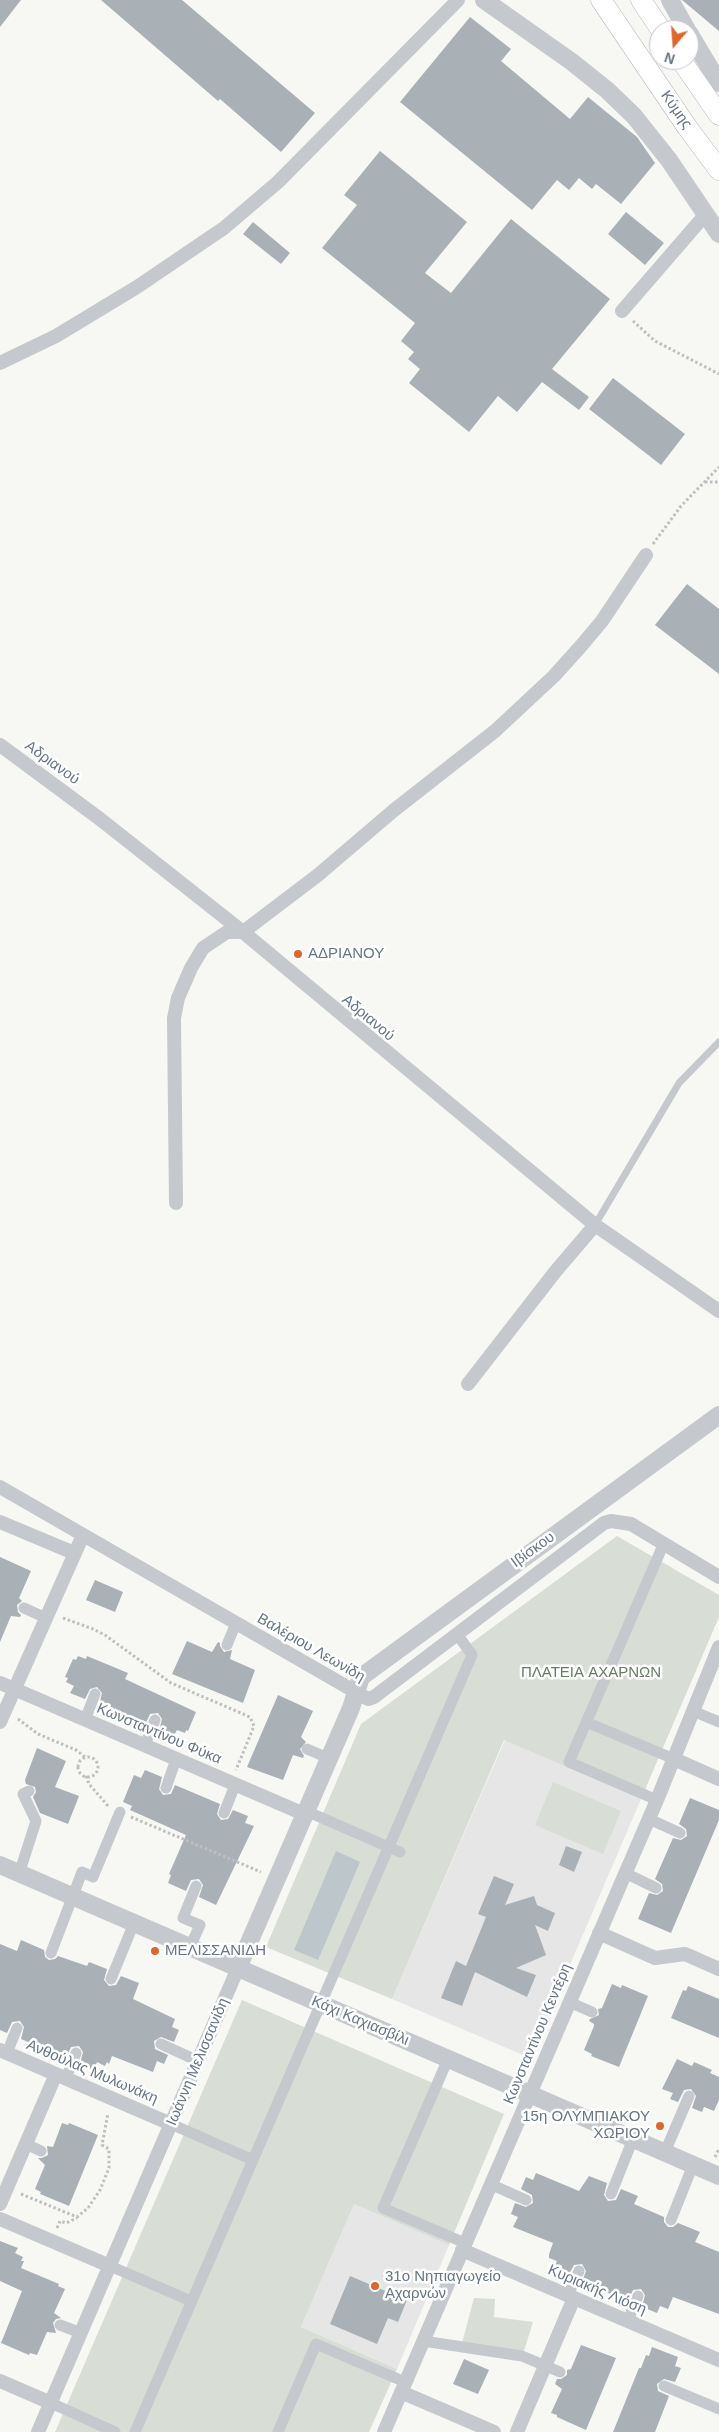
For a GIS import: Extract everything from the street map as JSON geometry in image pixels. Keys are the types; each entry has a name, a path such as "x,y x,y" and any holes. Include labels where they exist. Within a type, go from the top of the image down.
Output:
{"main road":[{"name":"Κύμης","path":"601,0 687,127 719,170"},
{"path":"641,0 654,20"},
{"path":"689,70 719,115"}],"street":[{"path":"0,362 72,326 137,287 224,228 278,182 458,0"},
{"path":"484,0 572,62 607,90 634,116 669,160 719,234"},
{"path":"670,0 681,20"},
{"path":"699,50 719,83"},
{"path":"622,311 705,215"},
{"path":"176,1204 174,1018 178,998 191,968 203,948 227,932 242,932 318,875 392,812 495,731 554,676 602,621 646,555"},
{"name":"Αδριανού","path":"0,745 100,819 242,932 595,1225 719,1311"},
{"path":"468,1384 555,1272 595,1225"},
{"name":"Ιβίσκου","path":"355,1692 362,1677 719,1415"},
{"name":"Βαλέριου Λεωνίδη","path":"0,1487 368,1699 374,1697 604,1524 617,1520 631,1524 719,1577"},
{"path":"0,1522 74,1553"},
{"path":"3,1715 83,1535"},
{"path":"657,1800 568,1762 664,1544"},
{"path":"24,1608 47,1616"},
{"path":"227,1645 236,1623"},
{"path":"135,2432 472,1655 457,1634"},
{"name":"Κωνσταντίνου Κεντέρη","path":"384,2432 649,1819 719,1647"},
{"name":"Κωνσταντίνου Φύκα","path":"0,1683 233,1784 305,1813"},
{"name":"Ιωάννη Μελισσανίδη","path":"38,2432 351,1708 355,1692"},
{"path":"85,1720 96,1694"},
{"path":"693,1711 719,1722"},
{"path":"145,1745 155,1720"},
{"path":"586,1722 719,1779"},
{"path":"307,1750 328,1758"},
{"path":"166,1788 176,1759"},
{"path":"224,1814 233,1784"},
{"path":"19,1874 36,1821 23,1794 29,1791"},
{"path":"51,1953 82,1872 93,1877 120,1812"},
{"path":"305,1813 400,1852"},
{"path":"649,1819 680,1833"},
{"name":"Κάχι Καχιασβίλι","path":"0,1865 719,2176"},
{"path":"625,1873 656,1888"},
{"path":"190,1948 200,1925 183,1918 196,1886"},
{"path":"111,1979 134,1923"},
{"path":"599,1934 655,1958 685,1954 719,1969"},
{"path":"569,2002 592,2012"},
{"path":"4,2051 17,2028"},
{"path":"161,2044 198,2061"},
{"name":"Ανθούλας Μυλωνάκη","path":"4,2051 171,2124"},
{"path":"0,2204 26,2144 61,2076 76,2053"},
{"path":"448,2059 383,2208 463,2246"},
{"path":"665,2152 689,2096"},
{"path":"171,2124 253,2160"},
{"path":"611,2194 633,2139"},
{"path":"26,2144 41,2151"},
{"path":"671,2220 693,2165"},
{"path":"490,2184 526,2200"},
{"path":"1,2223 52,2241 191,2301"},
{"name":"Κυριακής Λιόση","path":"463,2246 571,2296 719,2360"},
{"path":"517,2432 545,2366 579,2271"},
{"path":"628,2321 638,2296"},
{"path":"60,2325 81,2334"},
{"path":"423,2341 522,2356 560,2372"},
{"path":"278,2432 316,2344 494,2432"},
{"path":"0,2381 115,2432"},
{"path":"664,2386 719,2409"}],"lane":[{"path":"595,1225 679,1083 719,1042"}],"path":[{"path":"622,311 655,341 719,374"},
{"path":"646,555 670,520 719,467"},
{"path":"704,482 719,482"},
{"path":"47,1616 93,1628 122,1646 171,1684 250,1717 254,1726 233,1784"},
{"path":"3,1715 38,1734 76,1750 84,1757"},
{"path":"84,1757 92,1757 98,1766 94,1775 86,1776 80,1772 78,1762 84,1757"},
{"path":"86,1776 88,1784 102,1801 120,1812 277,1878"},
{"path":"52,2241 60,2221 66,2223 77,2218 95,2198 109,2168 109,2149 102,2145 111,2097"},
{"path":"7,2188 77,2218"}],"shaded area":[{"path":"505,1740 641,1799 530,2058 392,1999"},
{"path":"336,1851 360,1862 318,1960 294,1950"},
{"name":"31ο Νηπιαγωγείο Αχαρνών","path":"354,2204 449,2245 397,2369 301,2327"}],"green space":[{"name":"ΠΛΑΤΕΙΑ ΑΧΑΡΝΩΝ","path":"617,1536 719,1595 719,1617 641,1799 504,1740 392,1999 266,1947 361,1724"},
{"path":"553,1782 621,1811 603,1854 535,1825"},
{"path":"242,2000 504,2114 449,2245 354,2204 301,2327 397,2369 369,2432 55,2432"},
{"path":"474,2298 495,2299 494,2317 533,2322 523,2354 462,2343"}],"building":[{"path":"0,0 21,0 0,27"},
{"path":"101,0 182,0 315,113 281,152 220,99 218,101"},
{"path":"682,0 719,0 719,31"},
{"path":"470,17 511,49 501,61 570,119 588,97 637,137 655,163 621,204 596,184 592,189 579,178 569,190 557,180 532,210 400,102"},
{"path":"380,151 467,222 425,273 451,293 511,219 610,299 552,369 589,397 579,410 542,382 517,412 498,396 469,432 409,383 420,369 408,359 414,352 401,341 415,323 322,248 357,205 344,195"},
{"path":"626,212 664,243 645,265 608,234"},
{"path":"253,222 290,253 281,264 243,234"},
{"path":"613,378 685,434 661,465 589,409"},
{"path":"687,584 719,609 719,674 655,625"},
{"path":"0,1557 31,1571 19,1598 22,1601 17,1605 18,1612 21,1615 20,1617 11,1616 0,1642"},
{"path":"95,1580 123,1592 115,1612 86,1600"},
{"path":"187,1641 212,1652 218,1642 224,1652 232,1650 230,1659 255,1670 243,1703 172,1674"},
{"path":"78,1656 86,1659 87,1656 128,1673 125,1679 196,1712 188,1731 186,1730 185,1733 177,1730 173,1737 159,1731 162,1719 158,1713 150,1714 145,1725 99,1705 102,1693 97,1687 90,1689 85,1699 70,1693 74,1686 66,1682 68,1678 65,1677 73,1659 76,1660"},
{"path":"278,1695 313,1711 301,1737 306,1742 300,1749 304,1756 303,1758 293,1755 283,1780 247,1767"},
{"path":"37,1748 66,1761 55,1787 79,1796 68,1824 40,1813 33,1797 36,1792 35,1787 26,1784 25,1780"},
{"path":"145,1770 162,1777 159,1789 163,1795 171,1794 175,1785 220,1804 217,1814 221,1820 228,1819 233,1810 248,1816 245,1823 254,1826 216,1905 199,1897 203,1885 199,1879 191,1880 186,1891 168,1883 171,1875 169,1874 186,1835 130,1810 132,1806 123,1802 134,1775 141,1778"},
{"path":"690,1798 719,1810 719,1820 671,1933 638,1919 649,1893 657,1895 663,1891 662,1884 655,1879 673,1838 681,1840 687,1836 686,1829 679,1824"},
{"path":"566,1846 582,1852 574,1872 559,1865"},
{"path":"494,1876 514,1884 505,1905 534,1896 537,1905 555,1913 548,1931 535,1925 546,1955 516,1968 536,1975 527,1997 475,1972 462,2006 441,1998 456,1961 466,1966 486,1917 478,1914"},
{"path":"21,1940 44,1950 45,1957 49,1960 55,1959 58,1956 87,1966 89,1962 107,1969 104,1980 109,1986 116,1985 121,1976 139,1983 133,1999 175,2019 172,2027 179,2030 174,2042 161,2037 154,2041 155,2049 168,2055 164,2064 157,2061 153,2072 112,2056 109,2064 107,2062 105,2066 97,2062 94,2070 80,2064 83,2052 79,2046 71,2047 66,2058 21,2039 24,2027 20,2021 12,2022 7,2033 0,2030 0,1944 17,1951"},
{"path":"612,1984 621,1988 622,1985 648,1996 619,2067 591,2056 592,2054 584,2050 594,2026 589,2021 599,2015 598,2009 602,2008"},
{"path":"688,1986 719,1999 719,2038 671,2018 683,1990 686,1991"},
{"path":"677,2059 692,2066 694,2062 712,2070 710,2073 719,2077 719,2100 714,2111 704,2107 702,2112 692,2108 696,2096 691,2089 684,2090 678,2102 670,2099 673,2093 662,2089"},
{"path":"62,2123 68,2125 69,2123 98,2135 69,2206 40,2194 41,2192 35,2189 45,2165 38,2158 48,2155 47,2146 53,2147"},
{"path":"536,2173 579,2191 589,2176 607,2183 604,2195 608,2201 616,2200 621,2189 638,2196 634,2204 664,2217 664,2222 668,2227 673,2227 678,2223 700,2232 695,2242 719,2252 719,2314 673,2297 668,2309 660,2306 657,2313 642,2307 645,2295 641,2289 633,2290 628,2301 582,2282 586,2271 582,2264 574,2265 568,2276 553,2270 557,2261 549,2258 549,2254 553,2243 513,2227 518,2217 511,2214 515,2203 526,2207 533,2203 532,2195 521,2189 526,2177 533,2180"},
{"path":"0,2241 18,2248 15,2253 23,2257 21,2261 24,2261 21,2268 59,2284 58,2286 65,2289 54,2313 61,2318 56,2319 53,2323 56,2333 47,2332 37,2355 30,2353 29,2355 1,2343 22,2291 0,2281"},
{"path":"350,2276 407,2300 398,2322 388,2318 377,2344 330,2324"},
{"path":"581,2345 616,2358 586,2430 551,2413 562,2389 555,2384 557,2379 567,2375 567,2370 571,2369"},
{"path":"652,2347 678,2357 675,2366 681,2368 675,2382 664,2379 657,2384 658,2391 669,2396 655,2432 613,2432 639,2368 641,2368 646,2355 649,2356"},
{"path":"464,2359 489,2370 478,2394 453,2384"}],"place":[{"name":"ΑΔΡΙΑΝΟΥ","path":"298,954"},
{"name":"ΜΕΛΙΣΣΑΝΙΔΗ","path":"155,1951"},
{"name":"15η ΟΛΥΜΠΙΑΚΟΥ ΧΩΡΙΟΥ","path":"660,2126"},
{"name":"31ο Νηπιαγωγείο Αχαρνών","path":"375,2286"}]}
